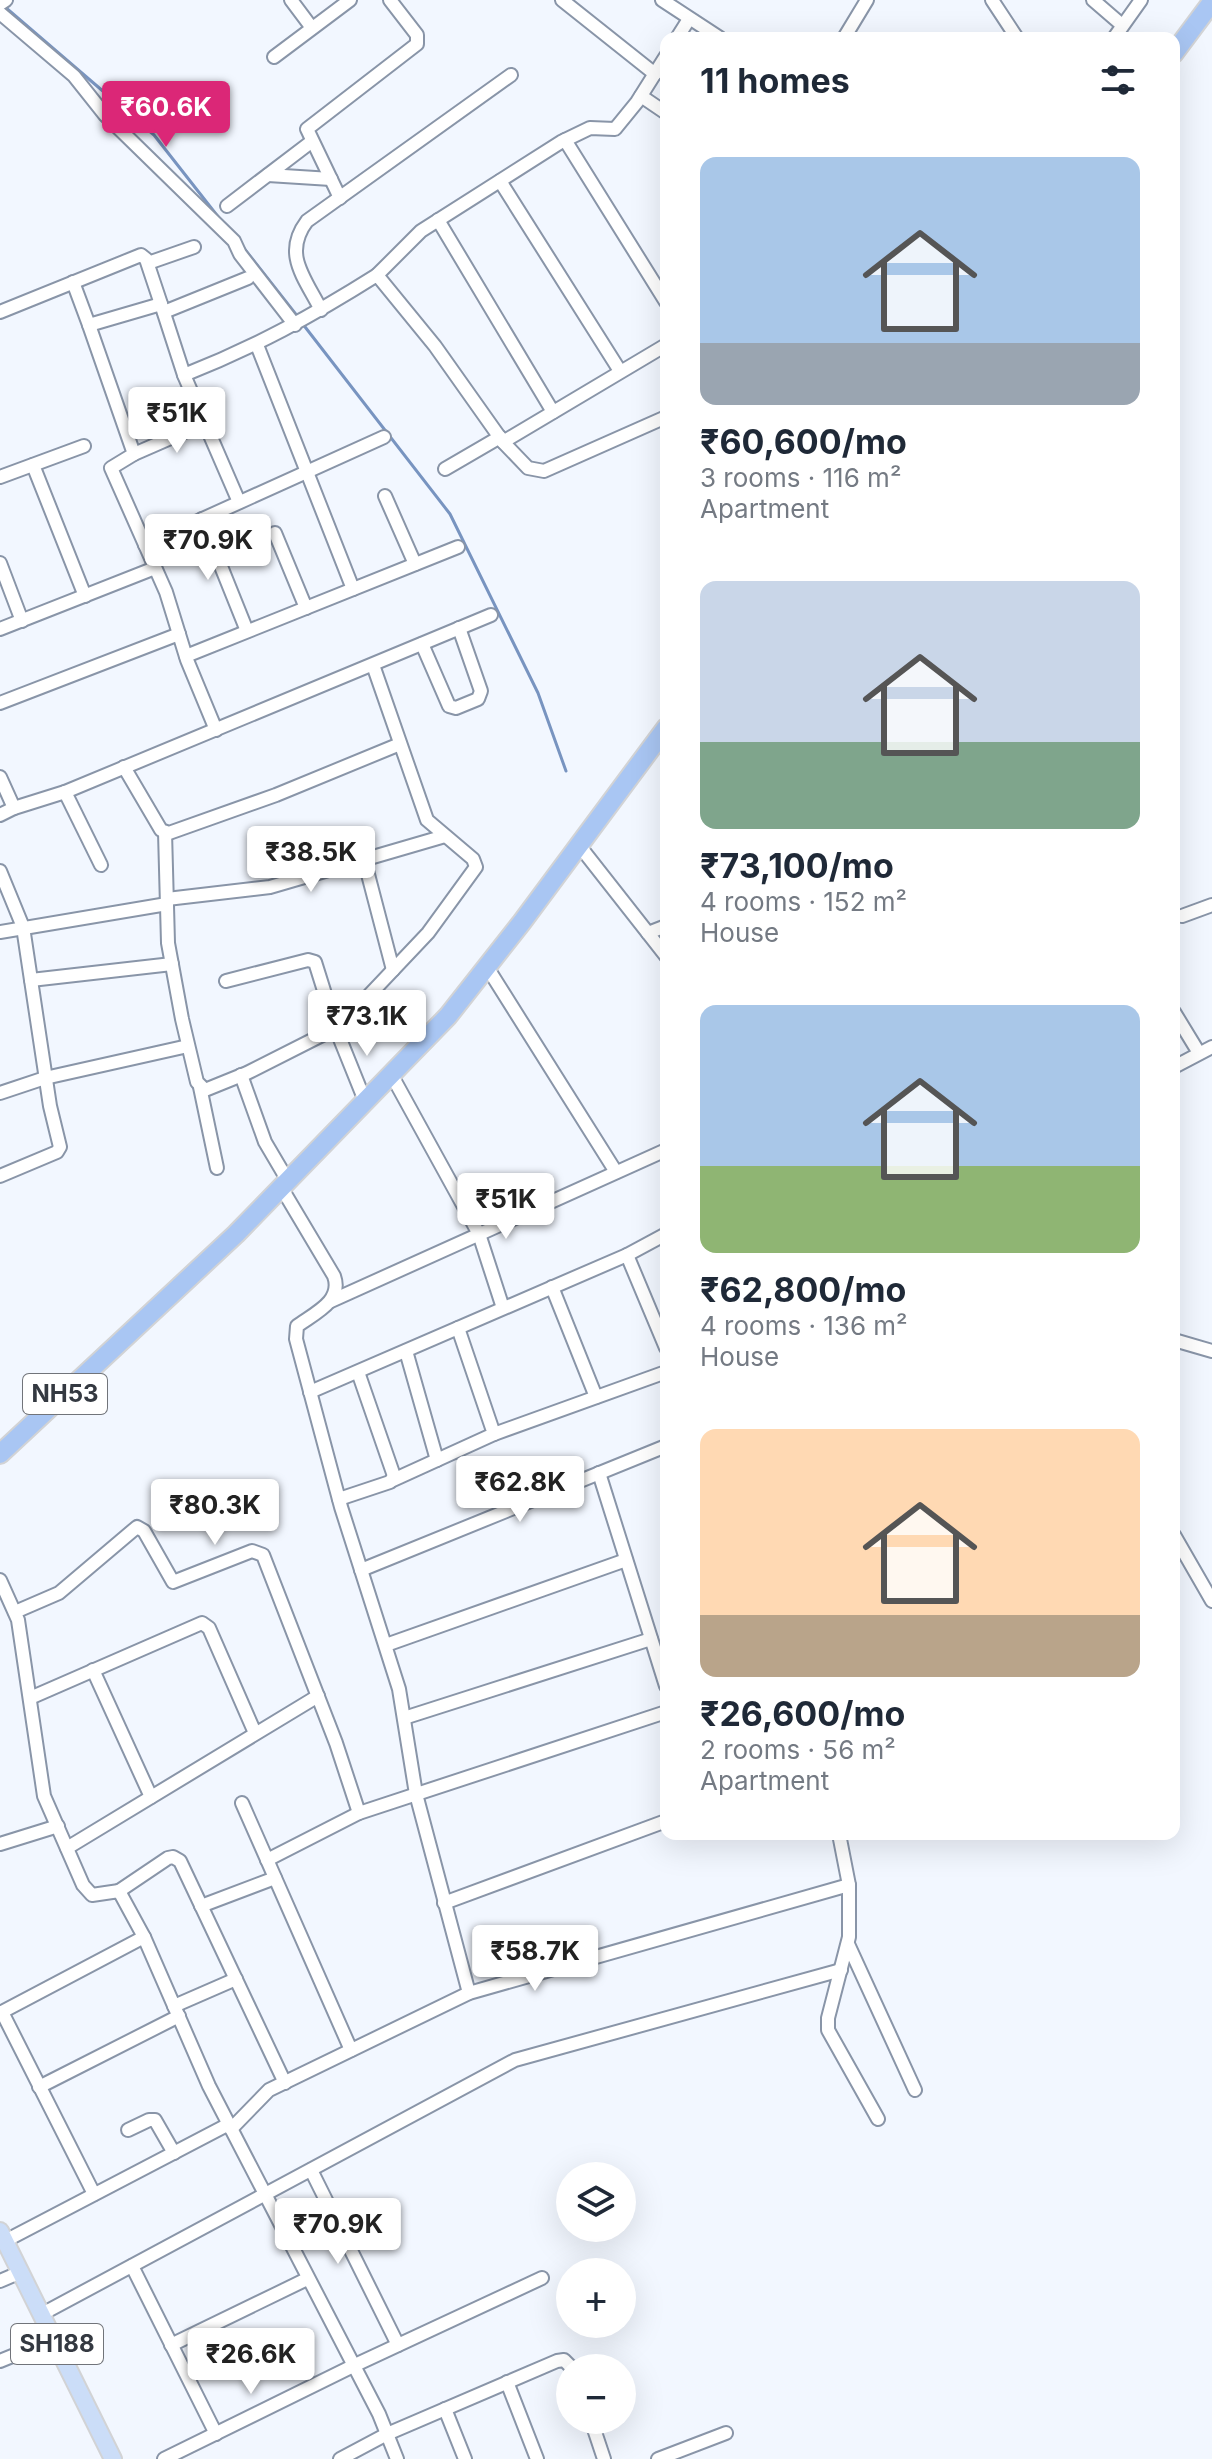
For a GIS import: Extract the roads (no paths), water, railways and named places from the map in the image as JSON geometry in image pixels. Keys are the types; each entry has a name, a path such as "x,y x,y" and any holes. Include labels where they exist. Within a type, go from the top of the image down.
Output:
{"highway":[{"path":"1180,45 1211,5"},
{"name":"NH53","path":"0,1454 236,1234 448,1016 660,736"}],"main road":[{"name":"SH188","path":"2,2236 113,2459"}],"street":[{"path":"0,4 6,0"},
{"path":"291,0 312,28"},
{"path":"274,57 350,0"},
{"path":"340,198 307,133 309,126 417,44 417,35 390,0"},
{"path":"562,0 655,74"},
{"path":"662,0 710,32"},
{"path":"848,32 867,0"},
{"path":"992,0 1013,32"},
{"path":"1093,0 1122,25"},
{"path":"1118,32 1141,0"},
{"path":"0,13 74,76 105,115 234,241 240,254 306,319"},
{"path":"681,32 689,19"},
{"path":"184,375 257,345 306,319 377,275 417,234 565,140 592,128 615,129 660,66"},
{"path":"306,319 295,242 307,221 511,75"},
{"path":"641,96 660,109"},
{"path":"565,140 660,292"},
{"path":"227,206 311,142"},
{"path":"268,175 331,179"},
{"path":"500,181 620,371"},
{"path":"438,220 553,412"},
{"path":"148,263 194,247"},
{"path":"0,312 138,256 144,257 184,375 239,502"},
{"path":"377,275 435,346 502,440 528,468 544,471 660,420"},
{"path":"89,325 163,308 248,278"},
{"path":"73,282 134,454"},
{"path":"257,345 353,589"},
{"path":"445,469 553,412 660,348"},
{"path":"205,423 134,454 111,468 155,568 216,730"},
{"path":"145,545 384,437"},
{"path":"0,477 84,446"},
{"path":"33,465 85,596"},
{"path":"385,496 415,564"},
{"path":"202,519 247,631"},
{"path":"275,533 306,608"},
{"path":"186,656 458,547"},
{"path":"0,563 22,621"},
{"path":"0,629 155,568"},
{"path":"0,777 7,812 65,792 491,615"},
{"path":"422,644 449,706 456,708 478,699 481,691 459,628"},
{"path":"0,703 179,634"},
{"path":"200,1087 205,1090 241,1075 336,1029 428,933 475,871 475,861 427,820 373,665"},
{"path":"165,832 276,795 400,744"},
{"path":"124,767 165,832 168,936 172,964 217,1168"},
{"path":"65,792 101,865"},
{"path":"1,932 167,901 270,887 445,836"},
{"path":"578,844 660,948"},
{"path":"364,859 393,970"},
{"path":"0,871 21,927 31,980 35,1081 60,1147 57,1152 0,1176"},
{"path":"1182,916 1212,905"},
{"path":"648,933 660,928"},
{"path":"226,981 312,960 365,1101"},
{"path":"31,980 172,964"},
{"path":"487,967 616,1172"},
{"path":"1180,1022 1199,1053"},
{"path":"0,1093 35,1081 188,1046"},
{"path":"1180,1064 1212,1047"},
{"path":"391,1074 479,1234 503,1308"},
{"path":"241,1075 284,1184 338,1286 331,1301"},
{"path":"469,1993 416,1794 399,1689 339,1499 295,1332 297,1326 331,1301 660,1153"},
{"path":"310,1392 627,1255 660,1237"},
{"path":"627,1255 660,1334"},
{"path":"552,1287 596,1397"},
{"path":"458,1328 494,1434"},
{"path":"1180,1342 1212,1351"},
{"path":"406,1351 437,1460"},
{"path":"358,1372 393,1480"},
{"path":"339,1499 393,1480 494,1434 660,1374"},
{"path":"361,1570 660,1448"},
{"path":"599,1473 660,1667"},
{"path":"15,1612 59,1593 137,1527 144,1531 173,1582 256,1551 263,1555 359,1813"},
{"path":"1180,1545 1212,1601"},
{"path":"386,1645 626,1560"},
{"path":"0,1580 18,1620 44,1796 88,1890 119,1891 173,1857 180,1861 285,2083"},
{"path":"30,1698 202,1623 209,1628 255,1733"},
{"path":"404,1718 651,1639"},
{"path":"93,1670 151,1797"},
{"path":"67,1848 318,1696"},
{"path":"267,1860 359,1813 660,1714"},
{"path":"242,1803 351,2050"},
{"path":"444,1903 660,1823"},
{"path":"2,1838 58,1826"},
{"path":"840,1840 849,1885 848,1944 828,2018 828,2030 878,2119"},
{"path":"201,1906 275,1878"},
{"path":"2,2236 230,2126 266,2093 469,1993 849,1885"},
{"path":"119,1891 144,1937 230,2126 397,2459"},
{"path":"94,2194 1,2013 144,1937"},
{"path":"848,1944 915,2090"},
{"path":"42,2314 515,2060 841,1970"},
{"path":"39,2087 236,1979"},
{"path":"128,2130 155,2120 174,2153"},
{"path":"311,2170 398,2345"},
{"path":"132,2266 216,2434"},
{"path":"0,2281 21,2272"},
{"path":"164,2459 542,2278"},
{"path":"171,2345 307,2279"},
{"path":"0,2361 54,2339"},
{"path":"340,2459 387,2434 556,2361"},
{"path":"507,2382 537,2459"},
{"path":"445,2409 465,2459"},
{"path":"658,2459 726,2433"},
{"path":"596,2434 604,2459"}],"waterway":[{"path":"5,7 154,135 223,223"},
{"path":"243,247 298,317"},
{"path":"302,323 450,514 538,693 566,771"}]}
